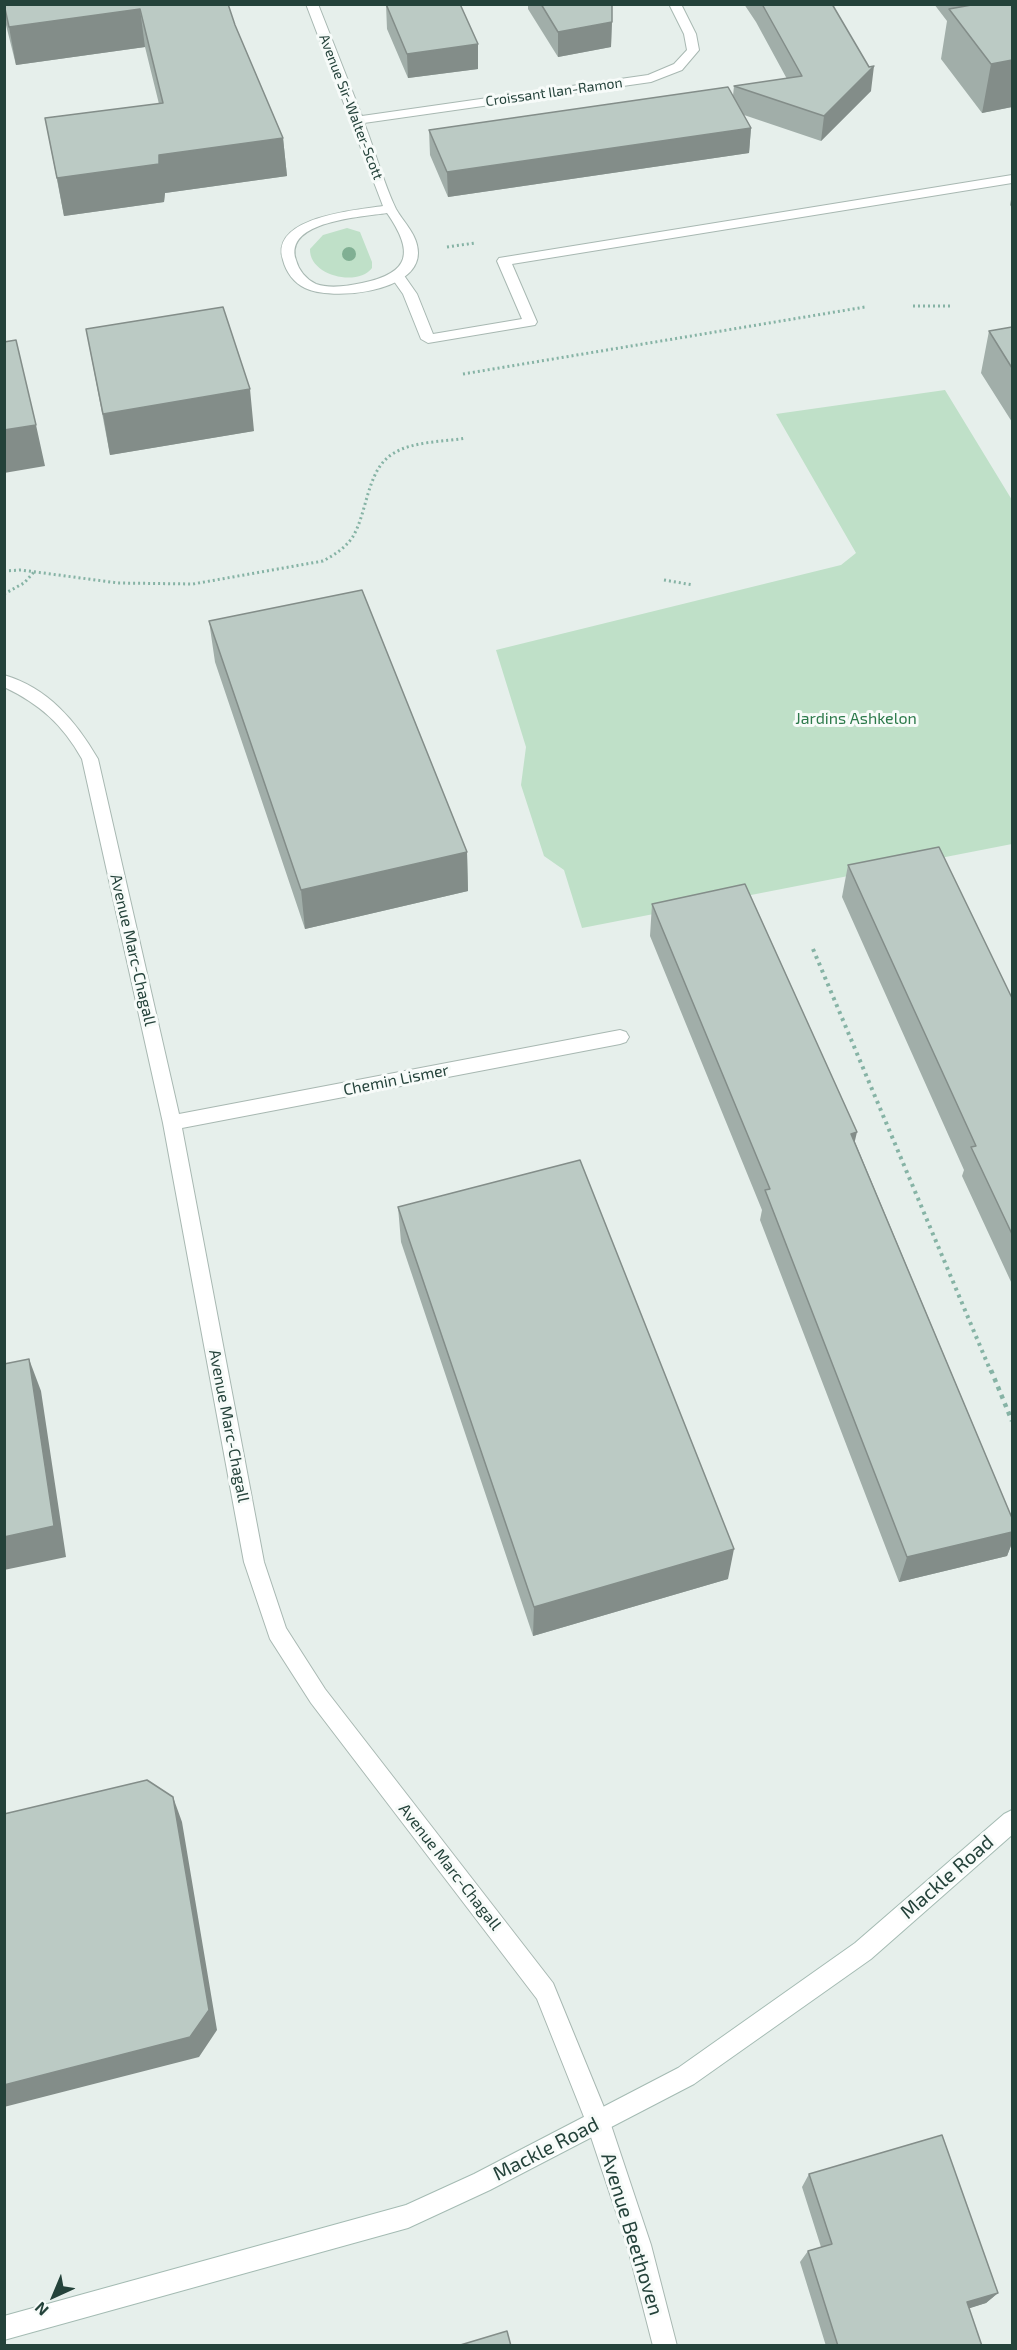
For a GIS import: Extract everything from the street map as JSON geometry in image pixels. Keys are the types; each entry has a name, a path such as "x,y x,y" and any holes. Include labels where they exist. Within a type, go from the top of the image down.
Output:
{"street":[{"name":"Avenue Sir-Walter-Scott","path":"312,4 390,209 400,222 411,253 409,266 398,277"},
{"name":"Croissant Ilan-Ramon","path":"357,120 651,78 678,67 693,50 690,34 675,4"},
{"path":"390,209 321,222 302,228 293,235 288,244 287,254 298,277 316,288 346,290 381,284 398,277 410,294 428,339 530,322 504,261 1012,179"},
{"name":"Avenue Marc-Chagall","path":"4,680 55,708 75,731 90,759 172,1123 254,1562 277,1632 318,1696 545,1991 598,2122"},
{"name":"Chemin Lismer","path":"172,1123 620,1037"},
{"name":"Mackle Road","path":"4,2328 408,2216 482,2182 686,2076 863,1951 1012,1821"},
{"name":"Avenue Beethoven","path":"598,2122 639,2245 665,2346"}],"path":[{"path":"913,306 950,306"},
{"path":"463,374 865,307"},
{"path":"4,570 118,583 193,584 323,561 334,556 350,539 368,505 375,477 382,462 392,454 408,448 466,438"},
{"path":"4,594 24,583 34,572"},
{"path":"664,580 693,585"},
{"path":"813,949 1012,1421"}],"green space":[{"path":"347,228 360,232 372,262 372,268 356,277 335,276 325,272 317,266 310,249 323,235"},
{"name":"Jardins Ashkelon","path":"945,390 1012,500 1012,844 582,928 564,870 544,856 521,785 526,747 496,650 841,565 856,553 776,414"}],"building":[{"path":"4,4 228,4 283,138 159,155 159,164 57,178 45,118 163,103 140,9 9,27"},
{"path":"386,4 460,4 478,44 407,54"},
{"path":"541,4 612,4 612,22 558,32"},
{"path":"762,4 832,4 869,67 874,66 824,116 734,86 802,76"},
{"path":"977,4 1012,4 1012,60 991,64 949,9"},
{"path":"728,87 751,128 447,172 429,130"},
{"path":"223,307 250,389 103,414 86,329"},
{"path":"1012,327 1012,368 989,331"},
{"path":"16,340 36,425 4,430 4,342"},
{"path":"362,590 467,852 301,890 209,621"},
{"path":"939,847 1012,998 1012,1234 971,1147 976,1146 848,865"},
{"path":"745,884 857,1132 851,1134 1012,1518 1012,1532 907,1557 765,1190 770,1189 652,904"},
{"path":"580,1160 734,1549 534,1607 398,1207"},
{"path":"29,1359 54,1526 4,1537 4,1364"},
{"path":"147,1780 173,1797 209,2010 190,2037 4,2085 4,1814"},
{"path":"942,2135 998,2293 967,2302 982,2346 838,2346 808,2251 832,2244 809,2174"},
{"path":"507,2331 511,2346 457,2346"}]}
